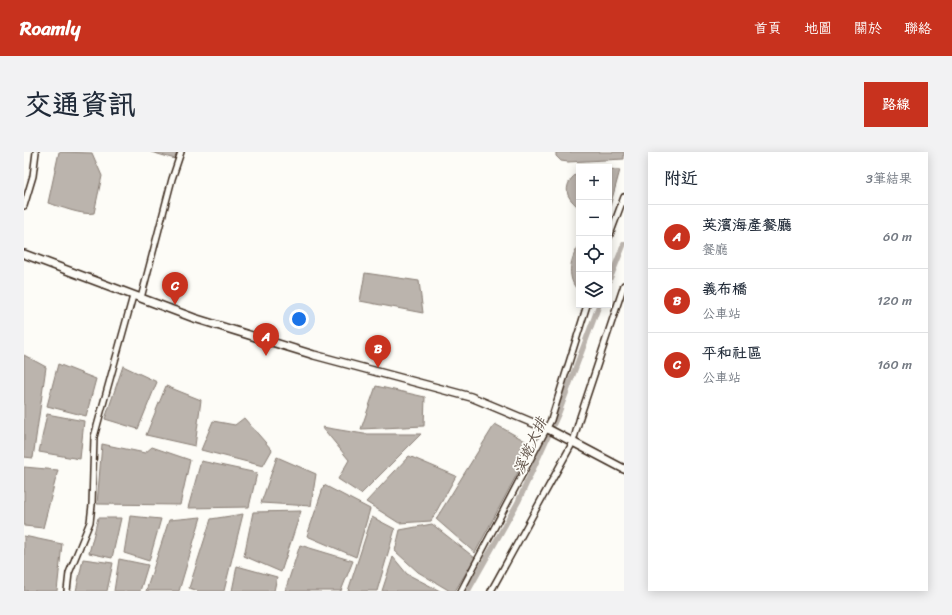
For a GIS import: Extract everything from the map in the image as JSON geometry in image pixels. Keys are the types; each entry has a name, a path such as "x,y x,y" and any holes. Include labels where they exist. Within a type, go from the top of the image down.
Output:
{"main road":[{"path":"24,254 194,318 314,355 471,397 572,441 624,469"}],"street":[{"path":"24,206 33,176 36,152"},
{"path":"141,298 172,180 182,152"},
{"path":"609,236 624,197"},
{"path":"491,591 572,441 624,285"},
{"path":"67,591 69,573 90,522 94,437 133,296"},
{"path":"461,591 548,430 586,308"}],"shaded area":[{"path":"59,152 92,153 102,176 94,213 89,214 78,212 48,203"},
{"path":"151,152 178,152 175,159"},
{"path":"556,152 624,152 624,159 568,162 561,161 556,156"},
{"path":"612,169 620,170 612,199"},
{"path":"576,174 576,205 570,199 567,192 569,182"},
{"path":"576,251 576,288 571,278 573,256"},
{"path":"365,273 419,281 423,313 360,301"},
{"path":"24,355 46,367 33,458 24,457"},
{"path":"58,364 96,379 86,416 47,406"},
{"path":"123,366 157,382 138,429 105,419"},
{"path":"166,386 201,400 195,446 146,435"},
{"path":"376,386 425,397 424,426 361,429"},
{"path":"47,414 84,421 80,459 39,452"},
{"path":"244,418 272,450 263,466 201,450 213,421 235,425"},
{"path":"495,424 529,443 519,460 524,461 475,553 436,519"},
{"path":"322,427 364,434 421,434 361,494 338,479 349,460"},
{"path":"102,444 145,453 152,447 190,460 180,505 97,504"},
{"path":"409,456 456,476 431,521 399,523 366,502"},
{"path":"277,457 316,474 311,506 261,503"},
{"path":"201,461 257,473 249,507 188,508"},
{"path":"24,467 58,470 43,528 24,526"},
{"path":"324,485 370,509 356,557 307,536"},
{"path":"301,511 281,572 244,556 253,512"},
{"path":"243,514 224,591 199,591 189,588 211,519"},
{"path":"130,516 161,519 149,561 124,553"},
{"path":"201,517 179,591 146,591 169,520"},
{"path":"372,517 395,529 377,591 348,591"},
{"path":"98,518 121,518 112,558 89,553"},
{"path":"432,524 475,558 455,591 450,591 418,572 395,551 400,530"},
{"path":"24,536 62,544 57,591 24,591"},
{"path":"300,545 353,561 341,591 285,591"},
{"path":"393,557 407,574 440,591 382,591"},
{"path":"83,559 113,563 107,591 76,591"},
{"path":"119,559 148,565 140,591 114,591"},
{"path":"237,566 277,577 274,591 232,591"}],"waterway":[{"name":"溪墘大排","path":"612,274 624,244"},
{"name":"溪墘大排","path":"468,591 518,502 559,412 598,308"}],"place":[{"name":"平和社區","path":"175,305"},
{"name":"英濱海產餐廳","path":"266,356"},
{"name":"義布橋","path":"378,368"}]}
